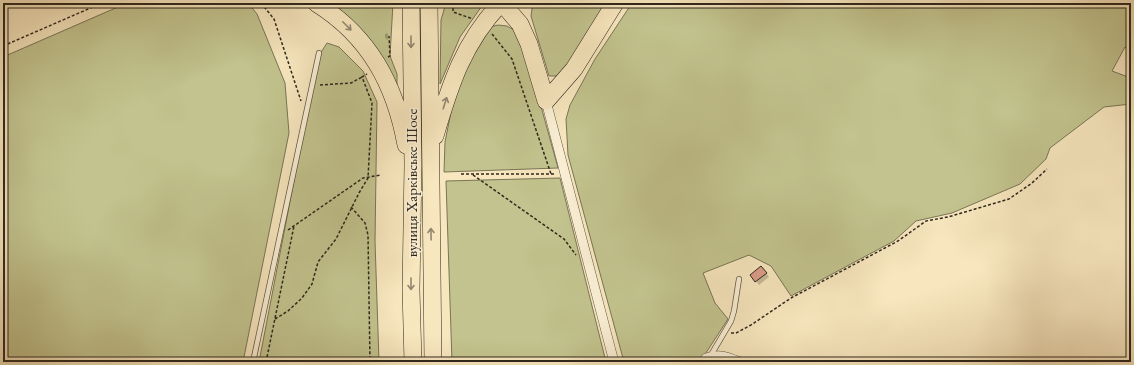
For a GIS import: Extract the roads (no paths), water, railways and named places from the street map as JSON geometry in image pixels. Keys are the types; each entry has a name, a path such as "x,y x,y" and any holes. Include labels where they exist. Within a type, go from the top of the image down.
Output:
{"highway":[{"path":"316,3 347,26 376,60 387,81 398,112 408,157 411,226"},
{"name":"вулиця Харківське Шосе","path":"411,3 413,165 411,226 413,362"},
{"name":"вулиця Харківське Шосе","path":"429,3 434,362"},
{"path":"430,154 446,101 467,47 482,24 502,3 520,24 530,44 546,101"},
{"path":"546,101 572,72 615,3"}],"street":[{"path":"546,101 614,362"},
{"path":"707,359 716,355 725,356 740,362"}],"lane":[{"path":"253,362 319,53"},
{"path":"707,359 725,333 734,311 739,279"}]}
